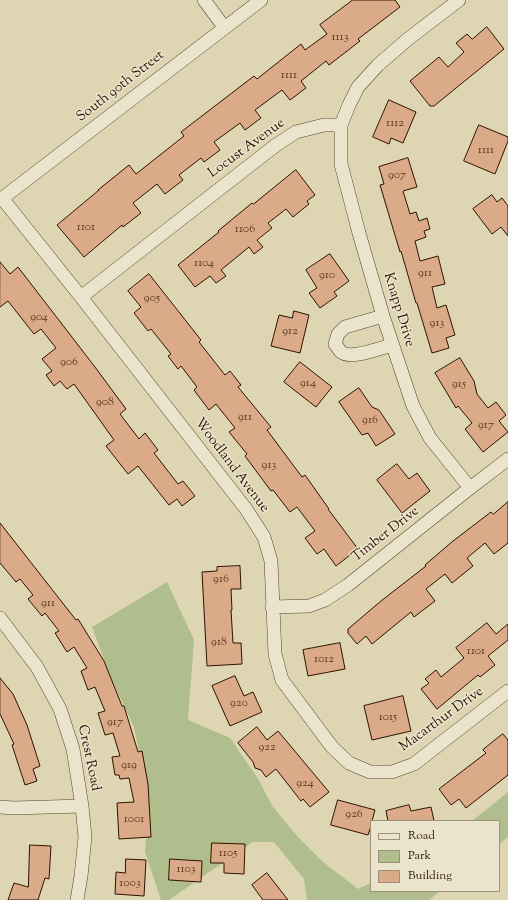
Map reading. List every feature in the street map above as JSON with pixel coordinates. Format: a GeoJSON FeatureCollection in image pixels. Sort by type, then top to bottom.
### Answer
{"type":"FeatureCollection","features":[{"type":"Feature","properties":{"kind":"street"},"geometry":{"type":"LineString","coordinates":[[204,0],[224,27]]}},
{"type":"Feature","properties":{"kind":"street","name":"South 90th Street"},"geometry":{"type":"LineString","coordinates":[[1,199],[260,0]]}},
{"type":"Feature","properties":{"kind":"street"},"geometry":{"type":"LineString","coordinates":[[340,125],[358,87],[378,65],[408,39],[459,0]]}},
{"type":"Feature","properties":{"kind":"street","name":"Locust Avenue"},"geometry":{"type":"LineString","coordinates":[[81,297],[276,145],[296,132],[324,125],[340,125]]}},
{"type":"Feature","properties":{"kind":"street","name":"Knapp Drive"},"geometry":{"type":"LineString","coordinates":[[340,125],[341,164],[383,316],[413,406],[430,438],[470,488]]}},
{"type":"Feature","properties":{"kind":"street","name":"Woodland Avenue"},"geometry":{"type":"LineString","coordinates":[[1,199],[81,297],[246,509],[264,537],[271,561],[275,654],[282,680],[332,747],[349,763],[370,772]]}},
{"type":"Feature","properties":{"kind":"street"},"geometry":{"type":"LineString","coordinates":[[383,316],[345,327],[338,334],[336,344],[342,353],[349,355],[360,354],[392,345]]}},
{"type":"Feature","properties":{"kind":"street","name":"Timber Drive"},"geometry":{"type":"LineString","coordinates":[[272,607],[309,606],[325,600],[348,585],[508,459]]}},
{"type":"Feature","properties":{"kind":"street","name":"Crest Road"},"geometry":{"type":"LineString","coordinates":[[0,618],[38,667],[60,709],[73,749],[82,806],[84,837],[81,876],[77,900]]}},
{"type":"Feature","properties":{"kind":"street","name":"Macarthur Drive"},"geometry":{"type":"LineString","coordinates":[[370,772],[392,772],[414,764],[508,691]]}},
{"type":"Feature","properties":{"kind":"street"},"geometry":{"type":"LineString","coordinates":[[0,807],[82,806]]}},
{"type":"Feature","properties":{"kind":"green space"},"geometry":{"type":"Polygon","coordinates":[[[167,582],[194,640],[188,720],[230,738],[257,777],[273,807],[297,836],[323,862],[358,889],[370,883],[370,892],[439,892],[429,900],[307,900],[304,879],[274,842],[253,842],[169,900],[161,900],[145,852],[149,801],[134,727],[110,676],[92,627],[167,582]]]}},
{"type":"Feature","properties":{"kind":"green space"},"geometry":{"type":"Polygon","coordinates":[[[508,792],[508,837],[500,843],[500,820],[473,820],[508,792]]]}},
{"type":"Feature","properties":{"kind":"building"},"geometry":{"type":"Polygon","coordinates":[[[353,0],[395,0],[400,7],[358,39],[360,41],[329,65],[326,61],[301,81],[306,88],[290,100],[282,90],[255,110],[261,118],[245,130],[240,123],[214,142],[220,150],[204,162],[201,158],[179,175],[183,180],[165,194],[157,184],[133,203],[141,213],[123,227],[122,225],[84,257],[57,225],[129,165],[136,174],[184,136],[181,132],[254,76],[257,79],[301,44],[305,50],[327,34],[320,25],[353,0]]]}},
{"type":"Feature","properties":{"kind":"building"},"geometry":{"type":"Polygon","coordinates":[[[487,27],[504,49],[434,106],[430,106],[410,81],[439,57],[448,67],[464,52],[456,43],[467,34],[472,39],[487,27]]]}},
{"type":"Feature","properties":{"kind":"building"},"geometry":{"type":"Polygon","coordinates":[[[389,100],[416,112],[403,143],[391,138],[389,144],[373,137],[389,100]]]}},
{"type":"Feature","properties":{"kind":"building"},"geometry":{"type":"Polygon","coordinates":[[[479,125],[508,137],[508,141],[495,174],[464,161],[479,125]]]}},
{"type":"Feature","properties":{"kind":"building"},"geometry":{"type":"Polygon","coordinates":[[[408,158],[417,187],[403,191],[410,214],[416,212],[419,221],[427,218],[430,229],[424,231],[426,237],[415,241],[420,261],[438,256],[445,284],[432,287],[437,308],[446,305],[455,335],[446,338],[449,348],[432,353],[380,185],[384,184],[379,167],[408,158]]]}},
{"type":"Feature","properties":{"kind":"building"},"geometry":{"type":"Polygon","coordinates":[[[296,170],[315,195],[307,201],[309,204],[293,217],[286,209],[268,223],[272,228],[257,240],[263,247],[254,254],[249,247],[221,270],[226,276],[216,283],[210,276],[195,287],[178,265],[252,203],[253,204],[296,170]]]}},
{"type":"Feature","properties":{"kind":"building"},"geometry":{"type":"Polygon","coordinates":[[[492,195],[497,202],[502,198],[508,206],[508,236],[501,227],[492,234],[473,209],[492,195]]]}},
{"type":"Feature","properties":{"kind":"building"},"geometry":{"type":"Polygon","coordinates":[[[330,254],[349,281],[334,292],[337,296],[320,308],[309,293],[317,288],[306,270],[330,254]]]}},
{"type":"Feature","properties":{"kind":"building"},"geometry":{"type":"Polygon","coordinates":[[[0,262],[10,274],[18,267],[126,409],[120,414],[139,439],[145,433],[158,450],[154,453],[178,484],[183,481],[195,496],[182,506],[177,499],[169,505],[138,466],[128,474],[106,446],[114,440],[74,384],[67,389],[60,381],[54,386],[46,375],[52,371],[42,359],[56,348],[41,329],[34,334],[8,301],[0,307],[0,262]]]}},
{"type":"Feature","properties":{"kind":"building"},"geometry":{"type":"Polygon","coordinates":[[[149,274],[201,340],[199,342],[225,375],[230,371],[241,385],[238,387],[271,427],[267,430],[302,477],[305,475],[358,549],[336,566],[324,549],[317,554],[305,538],[315,531],[297,507],[290,512],[273,490],[271,491],[245,456],[247,454],[229,432],[235,428],[216,404],[209,410],[194,390],[197,387],[181,366],[178,369],[168,356],[171,354],[151,329],[148,331],[134,313],[141,307],[128,291],[149,274]]]}},
{"type":"Feature","properties":{"kind":"building"},"geometry":{"type":"Polygon","coordinates":[[[294,311],[309,315],[300,353],[271,346],[279,315],[292,318],[294,311]]]}},
{"type":"Feature","properties":{"kind":"building"},"geometry":{"type":"Polygon","coordinates":[[[460,358],[474,381],[477,394],[488,408],[496,402],[506,415],[499,421],[508,432],[483,452],[465,429],[472,423],[458,406],[456,408],[435,373],[460,358]]]}},
{"type":"Feature","properties":{"kind":"building"},"geometry":{"type":"Polygon","coordinates":[[[300,362],[332,387],[316,407],[284,382],[300,362]]]}},
{"type":"Feature","properties":{"kind":"building"},"geometry":{"type":"Polygon","coordinates":[[[359,388],[372,407],[379,410],[395,434],[376,446],[368,433],[362,435],[339,402],[359,388]]]}},
{"type":"Feature","properties":{"kind":"building"},"geometry":{"type":"Polygon","coordinates":[[[397,464],[409,479],[417,473],[430,491],[402,513],[377,480],[397,464]]]}},
{"type":"Feature","properties":{"kind":"building"},"geometry":{"type":"Polygon","coordinates":[[[508,502],[508,543],[494,554],[485,543],[467,558],[473,566],[452,583],[445,574],[426,589],[435,601],[414,617],[411,612],[372,644],[366,636],[357,644],[348,633],[348,629],[426,566],[425,565],[453,541],[491,512],[493,514],[508,502]]]}},
{"type":"Feature","properties":{"kind":"building"},"geometry":{"type":"Polygon","coordinates":[[[0,523],[76,620],[78,619],[104,661],[122,706],[124,706],[138,752],[142,751],[148,784],[151,837],[119,839],[117,803],[134,802],[129,778],[120,779],[119,775],[115,775],[112,757],[120,756],[113,733],[105,735],[98,713],[105,711],[95,687],[88,690],[81,671],[87,668],[74,647],[67,652],[55,633],[59,631],[45,613],[42,616],[28,599],[33,595],[20,579],[16,582],[0,563],[0,523]]]}},
{"type":"Feature","properties":{"kind":"building"},"geometry":{"type":"Polygon","coordinates":[[[240,566],[241,589],[231,589],[231,610],[233,643],[241,643],[242,664],[207,666],[202,572],[217,571],[217,567],[240,566]]]}},
{"type":"Feature","properties":{"kind":"building"},"geometry":{"type":"Polygon","coordinates":[[[487,623],[496,634],[508,624],[508,640],[488,656],[495,665],[480,677],[478,675],[437,709],[421,689],[429,683],[425,679],[436,670],[441,677],[464,658],[456,648],[487,623]]]}},
{"type":"Feature","properties":{"kind":"building"},"geometry":{"type":"Polygon","coordinates":[[[340,643],[345,669],[308,676],[303,650],[340,643]]]}},
{"type":"Feature","properties":{"kind":"building"},"geometry":{"type":"Polygon","coordinates":[[[235,676],[244,696],[253,692],[262,712],[230,726],[212,686],[235,676]]]}},
{"type":"Feature","properties":{"kind":"building"},"geometry":{"type":"Polygon","coordinates":[[[0,678],[13,694],[27,725],[40,766],[33,769],[37,781],[25,785],[12,745],[14,744],[0,714],[0,678]]]}},
{"type":"Feature","properties":{"kind":"building"},"geometry":{"type":"Polygon","coordinates":[[[403,696],[411,731],[372,740],[364,706],[403,696]]]}},
{"type":"Feature","properties":{"kind":"building"},"geometry":{"type":"Polygon","coordinates":[[[257,727],[267,740],[278,731],[329,792],[310,807],[303,799],[301,801],[276,769],[266,777],[261,770],[255,768],[253,762],[238,743],[257,727]]]}},
{"type":"Feature","properties":{"kind":"building"},"geometry":{"type":"Polygon","coordinates":[[[503,734],[508,740],[508,775],[466,808],[459,799],[451,805],[439,789],[486,753],[483,750],[503,734]]]}},
{"type":"Feature","properties":{"kind":"building"},"geometry":{"type":"Polygon","coordinates":[[[338,800],[375,810],[372,820],[370,820],[368,835],[331,825],[338,800]]]}},
{"type":"Feature","properties":{"kind":"building"},"geometry":{"type":"Polygon","coordinates":[[[409,805],[411,811],[431,807],[434,820],[388,820],[386,811],[409,805]]]}},
{"type":"Feature","properties":{"kind":"building"},"geometry":{"type":"Polygon","coordinates":[[[212,843],[245,844],[244,874],[224,873],[224,863],[211,863],[212,843]]]}},
{"type":"Feature","properties":{"kind":"building"},"geometry":{"type":"Polygon","coordinates":[[[30,845],[51,846],[49,879],[45,878],[38,900],[8,900],[14,883],[28,887],[30,845]]]}},
{"type":"Feature","properties":{"kind":"building"},"geometry":{"type":"Polygon","coordinates":[[[126,859],[146,860],[144,896],[115,894],[116,872],[125,873],[126,859]]]}},
{"type":"Feature","properties":{"kind":"building"},"geometry":{"type":"Polygon","coordinates":[[[170,859],[202,861],[201,882],[169,880],[170,859]]]}},
{"type":"Feature","properties":{"kind":"building"},"geometry":{"type":"Polygon","coordinates":[[[267,873],[288,900],[263,900],[252,885],[267,873]]]}}]}
